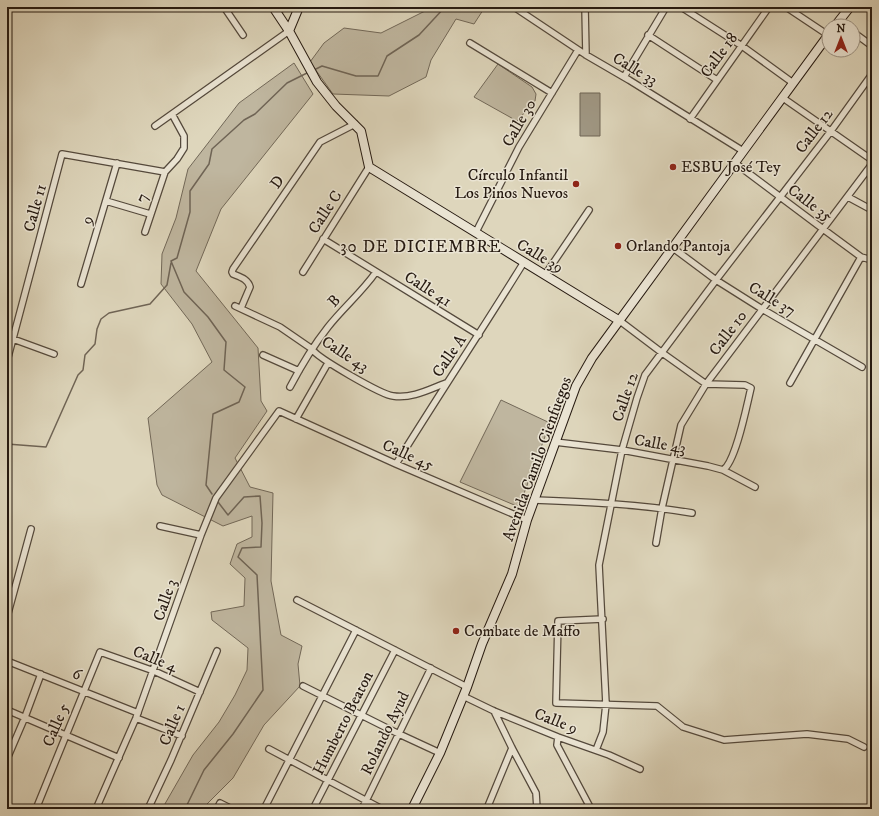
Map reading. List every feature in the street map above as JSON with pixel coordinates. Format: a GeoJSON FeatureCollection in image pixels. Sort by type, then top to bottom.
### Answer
{"type":"FeatureCollection","features":[{"type":"Feature","properties":{"kind":"main road"},"geometry":{"type":"LineString","coordinates":[[273,7],[284,7]]}},
{"type":"Feature","properties":{"kind":"main road"},"geometry":{"type":"LineString","coordinates":[[273,7],[289,31],[316,82],[336,106],[361,131],[369,167]]}},
{"type":"Feature","properties":{"kind":"main road"},"geometry":{"type":"LineString","coordinates":[[289,31],[299,7]]}},
{"type":"Feature","properties":{"kind":"main road"},"geometry":{"type":"LineString","coordinates":[[843,18],[850,7]]}},
{"type":"Feature","properties":{"kind":"main road","name":"Avenida Camilo Cienfuegos"},"geometry":{"type":"LineString","coordinates":[[412,809],[440,753],[467,687],[482,644],[512,574],[527,520],[576,386],[592,358],[821,45]]}},
{"type":"Feature","properties":{"kind":"main road","name":"Calle 39"},"geometry":{"type":"LineString","coordinates":[[369,167],[620,321]]}},
{"type":"Feature","properties":{"kind":"street"},"geometry":{"type":"LineString","coordinates":[[224,7],[244,36]]}},
{"type":"Feature","properties":{"kind":"street","name":"Calle 33"},"geometry":{"type":"LineString","coordinates":[[514,7],[578,50],[743,151]]}},
{"type":"Feature","properties":{"kind":"street"},"geometry":{"type":"LineString","coordinates":[[585,7],[586,55]]}},
{"type":"Feature","properties":{"kind":"street"},"geometry":{"type":"LineString","coordinates":[[624,77],[666,7]]}},
{"type":"Feature","properties":{"kind":"street"},"geometry":{"type":"LineString","coordinates":[[681,7],[742,46],[793,83]]}},
{"type":"Feature","properties":{"kind":"street","name":"Calle 18"},"geometry":{"type":"LineString","coordinates":[[690,119],[769,7]]}},
{"type":"Feature","properties":{"kind":"street"},"geometry":{"type":"LineString","coordinates":[[786,7],[821,29]]}},
{"type":"Feature","properties":{"kind":"street"},"geometry":{"type":"LineString","coordinates":[[155,126],[289,31]]}},
{"type":"Feature","properties":{"kind":"street"},"geometry":{"type":"LineString","coordinates":[[648,36],[717,80]]}},
{"type":"Feature","properties":{"kind":"street"},"geometry":{"type":"LineString","coordinates":[[861,38],[872,46]]}},
{"type":"Feature","properties":{"kind":"street"},"geometry":{"type":"LineString","coordinates":[[470,43],[552,93]]}},
{"type":"Feature","properties":{"kind":"street","name":"Calle 30"},"geometry":{"type":"LineString","coordinates":[[476,232],[520,147],[578,50]]}},
{"type":"Feature","properties":{"kind":"street","name":"Calle 12"},"geometry":{"type":"LineString","coordinates":[[596,750],[603,732],[606,704],[600,565],[622,450],[645,375],[661,352],[831,131],[872,74]]}},
{"type":"Feature","properties":{"kind":"street"},"geometry":{"type":"LineString","coordinates":[[783,98],[872,160]]}},
{"type":"Feature","properties":{"kind":"street"},"geometry":{"type":"LineString","coordinates":[[117,163],[165,172],[177,159],[184,148],[184,136],[172,114]]}},
{"type":"Feature","properties":{"kind":"street","name":"D"},"geometry":{"type":"LineString","coordinates":[[238,307],[250,287],[247,281],[233,274],[232,268],[320,142],[355,124]]}},
{"type":"Feature","properties":{"kind":"street","name":"Calle 11"},"geometry":{"type":"LineString","coordinates":[[7,361],[62,154],[117,163]]}},
{"type":"Feature","properties":{"kind":"street","name":"9"},"geometry":{"type":"LineString","coordinates":[[81,284],[117,163]]}},
{"type":"Feature","properties":{"kind":"street","name":"Calle 35"},"geometry":{"type":"LineString","coordinates":[[735,163],[861,257],[872,260]]}},
{"type":"Feature","properties":{"kind":"street","name":"Calle 10"},"geometry":{"type":"LineString","coordinates":[[656,543],[680,425],[706,384],[872,164]]}},
{"type":"Feature","properties":{"kind":"street","name":"Calle C"},"geometry":{"type":"LineString","coordinates":[[303,272],[369,167]]}},
{"type":"Feature","properties":{"kind":"street","name":"7"},"geometry":{"type":"LineString","coordinates":[[145,232],[165,172]]}},
{"type":"Feature","properties":{"kind":"street"},"geometry":{"type":"LineString","coordinates":[[848,197],[872,210]]}},
{"type":"Feature","properties":{"kind":"street"},"geometry":{"type":"LineString","coordinates":[[106,201],[150,214]]}},
{"type":"Feature","properties":{"kind":"street"},"geometry":{"type":"LineString","coordinates":[[545,275],[589,210]]}},
{"type":"Feature","properties":{"kind":"street","name":"Calle 41"},"geometry":{"type":"LineString","coordinates":[[323,239],[479,335]]}},
{"type":"Feature","properties":{"kind":"street","name":"Calle 37"},"geometry":{"type":"LineString","coordinates":[[673,248],[716,280],[862,368]]}},
{"type":"Feature","properties":{"kind":"street"},"geometry":{"type":"LineString","coordinates":[[790,383],[861,257]]}},
{"type":"Feature","properties":{"kind":"street","name":"Calle A"},"geometry":{"type":"LineString","coordinates":[[396,464],[524,262]]}},
{"type":"Feature","properties":{"kind":"street","name":"B"},"geometry":{"type":"LineString","coordinates":[[290,387],[312,348],[328,327],[368,283],[376,272]]}},
{"type":"Feature","properties":{"kind":"street","name":"Calle 43"},"geometry":{"type":"LineString","coordinates":[[238,307],[280,327],[312,348],[314,352],[328,363],[392,396],[409,396],[446,383]]}},
{"type":"Feature","properties":{"kind":"street","name":"Calle 39"},"geometry":{"type":"LineString","coordinates":[[620,321],[706,384]]}},
{"type":"Feature","properties":{"kind":"street"},"geometry":{"type":"LineString","coordinates":[[13,339],[54,354]]}},
{"type":"Feature","properties":{"kind":"street"},"geometry":{"type":"LineString","coordinates":[[263,356],[299,371]]}},
{"type":"Feature","properties":{"kind":"street"},"geometry":{"type":"LineString","coordinates":[[296,419],[328,363]]}},
{"type":"Feature","properties":{"kind":"street"},"geometry":{"type":"LineString","coordinates":[[706,384],[745,385],[751,388],[732,456],[727,468],[724,470]]}},
{"type":"Feature","properties":{"kind":"street","name":"Calle 45"},"geometry":{"type":"LineString","coordinates":[[279,411],[396,464],[527,520]]}},
{"type":"Feature","properties":{"kind":"street","name":"Calle 3"},"geometry":{"type":"LineString","coordinates":[[96,809],[137,716],[201,535],[216,498],[279,411]]}},
{"type":"Feature","properties":{"kind":"street","name":"Calle 43"},"geometry":{"type":"LineString","coordinates":[[555,442],[622,450],[708,466],[724,470],[755,487]]}},
{"type":"Feature","properties":{"kind":"street"},"geometry":{"type":"LineString","coordinates":[[534,500],[662,508],[692,513]]}},
{"type":"Feature","properties":{"kind":"street"},"geometry":{"type":"LineString","coordinates":[[160,526],[201,535]]}},
{"type":"Feature","properties":{"kind":"street"},"geometry":{"type":"LineString","coordinates":[[7,617],[31,529]]}},
{"type":"Feature","properties":{"kind":"street"},"geometry":{"type":"LineString","coordinates":[[297,600],[467,687]]}},
{"type":"Feature","properties":{"kind":"street"},"geometry":{"type":"LineString","coordinates":[[603,619],[558,621],[556,703],[657,706],[683,727],[724,740],[807,734],[848,739],[864,747]]}},
{"type":"Feature","properties":{"kind":"street"},"geometry":{"type":"LineString","coordinates":[[264,809],[324,696],[356,630]]}},
{"type":"Feature","properties":{"kind":"street","name":"Humberto Beaton"},"geometry":{"type":"LineString","coordinates":[[313,809],[395,650]]}},
{"type":"Feature","properties":{"kind":"street","name":"Calle 1"},"geometry":{"type":"LineString","coordinates":[[148,809],[182,736],[217,651]]}},
{"type":"Feature","properties":{"kind":"street","name":"Calle 4"},"geometry":{"type":"LineString","coordinates":[[100,652],[154,671],[200,692]]}},
{"type":"Feature","properties":{"kind":"street","name":"Calle 5"},"geometry":{"type":"LineString","coordinates":[[36,809],[100,652]]}},
{"type":"Feature","properties":{"kind":"street","name":"6"},"geometry":{"type":"LineString","coordinates":[[7,661],[84,691],[182,736]]}},
{"type":"Feature","properties":{"kind":"street","name":"Rolando Ayud"},"geometry":{"type":"LineString","coordinates":[[362,809],[431,668]]}},
{"type":"Feature","properties":{"kind":"street"},"geometry":{"type":"LineString","coordinates":[[7,759],[41,674]]}},
{"type":"Feature","properties":{"kind":"street"},"geometry":{"type":"LineString","coordinates":[[303,686],[440,753]]}},
{"type":"Feature","properties":{"kind":"street","name":"Calle 9"},"geometry":{"type":"LineString","coordinates":[[463,696],[494,711],[558,737],[609,755],[640,769]]}},
{"type":"Feature","properties":{"kind":"street"},"geometry":{"type":"LineString","coordinates":[[7,710],[119,758]]}},
{"type":"Feature","properties":{"kind":"street"},"geometry":{"type":"LineString","coordinates":[[494,711],[536,793],[537,809]]}},
{"type":"Feature","properties":{"kind":"street"},"geometry":{"type":"LineString","coordinates":[[558,737],[557,745],[591,809]]}},
{"type":"Feature","properties":{"kind":"street"},"geometry":{"type":"LineString","coordinates":[[485,809],[488,806],[512,748]]}},
{"type":"Feature","properties":{"kind":"street"},"geometry":{"type":"LineString","coordinates":[[269,749],[382,809]]}},
{"type":"Feature","properties":{"kind":"street"},"geometry":{"type":"LineString","coordinates":[[217,809],[220,803],[232,809]]}},
{"type":"Feature","properties":{"kind":"shaded area"},"geometry":{"type":"Polygon","coordinates":[[[433,7],[485,7],[474,24],[456,19],[431,60],[426,77],[389,96],[333,94],[310,62],[324,43],[344,28],[381,33],[433,7]]]}},
{"type":"Feature","properties":{"kind":"shaded area"},"geometry":{"type":"Polygon","coordinates":[[[294,63],[313,94],[221,209],[196,271],[258,348],[261,401],[267,411],[235,458],[250,487],[273,493],[271,581],[281,635],[302,646],[298,664],[300,686],[264,725],[233,778],[202,809],[162,809],[193,755],[219,722],[235,695],[247,670],[248,648],[212,620],[211,612],[244,606],[245,578],[230,564],[237,544],[252,537],[252,516],[223,526],[162,495],[157,485],[148,418],[212,362],[192,324],[161,284],[162,254],[176,218],[188,169],[239,103],[294,63]]]}},
{"type":"Feature","properties":{"kind":"shaded area"},"geometry":{"type":"Polygon","coordinates":[[[498,64],[532,87],[536,94],[535,101],[517,121],[474,97],[498,64]]]}},
{"type":"Feature","properties":{"kind":"shaded area"},"geometry":{"type":"Polygon","coordinates":[[[580,93],[600,93],[600,136],[580,136],[580,93]]]}},
{"type":"Feature","properties":{"kind":"shaded area"},"geometry":{"type":"Polygon","coordinates":[[[501,400],[550,423],[519,507],[460,482],[501,400]]]}},
{"type":"Feature","properties":{"kind":"waterway"},"geometry":{"type":"LineString","coordinates":[[314,70],[322,66],[356,76],[378,76],[387,56],[419,35],[445,7]]}},
{"type":"Feature","properties":{"kind":"waterway"},"geometry":{"type":"LineString","coordinates":[[212,494],[206,485],[213,414],[239,402],[245,387],[224,370],[226,342],[208,317],[184,292],[171,261],[177,258],[190,212],[190,191],[209,164],[212,149],[244,120],[255,114],[287,83],[309,72]]}},
{"type":"Feature","properties":{"kind":"waterway"},"geometry":{"type":"LineString","coordinates":[[7,444],[46,447],[78,375],[83,370],[85,355],[95,344],[97,329],[101,319],[109,313],[150,304],[167,285],[171,263]]}},
{"type":"Feature","properties":{"kind":"waterway"},"geometry":{"type":"LineString","coordinates":[[185,809],[204,770],[233,734],[263,690],[257,575],[238,557],[242,548],[261,547],[262,523],[260,496],[244,497],[228,515],[218,502]]}},
{"type":"Feature","properties":{"kind":"place","name":"ESBU José Tey"},"geometry":{"type":"Point","coordinates":[673,167]}},
{"type":"Feature","properties":{"kind":"place","name":"Círculo Infantil Los Pinos Nuevos"},"geometry":{"type":"Point","coordinates":[576,184]}},
{"type":"Feature","properties":{"kind":"place","name":"Orlando Pantoja"},"geometry":{"type":"Point","coordinates":[618,246]}},
{"type":"Feature","properties":{"kind":"place","name":"Combate de Maffo"},"geometry":{"type":"Point","coordinates":[456,631]}},
{"type":"Feature","properties":{"kind":"district","name":"30 DE DICIEMBRE"},"geometry":{"type":"Point","coordinates":[421,247]}}]}
